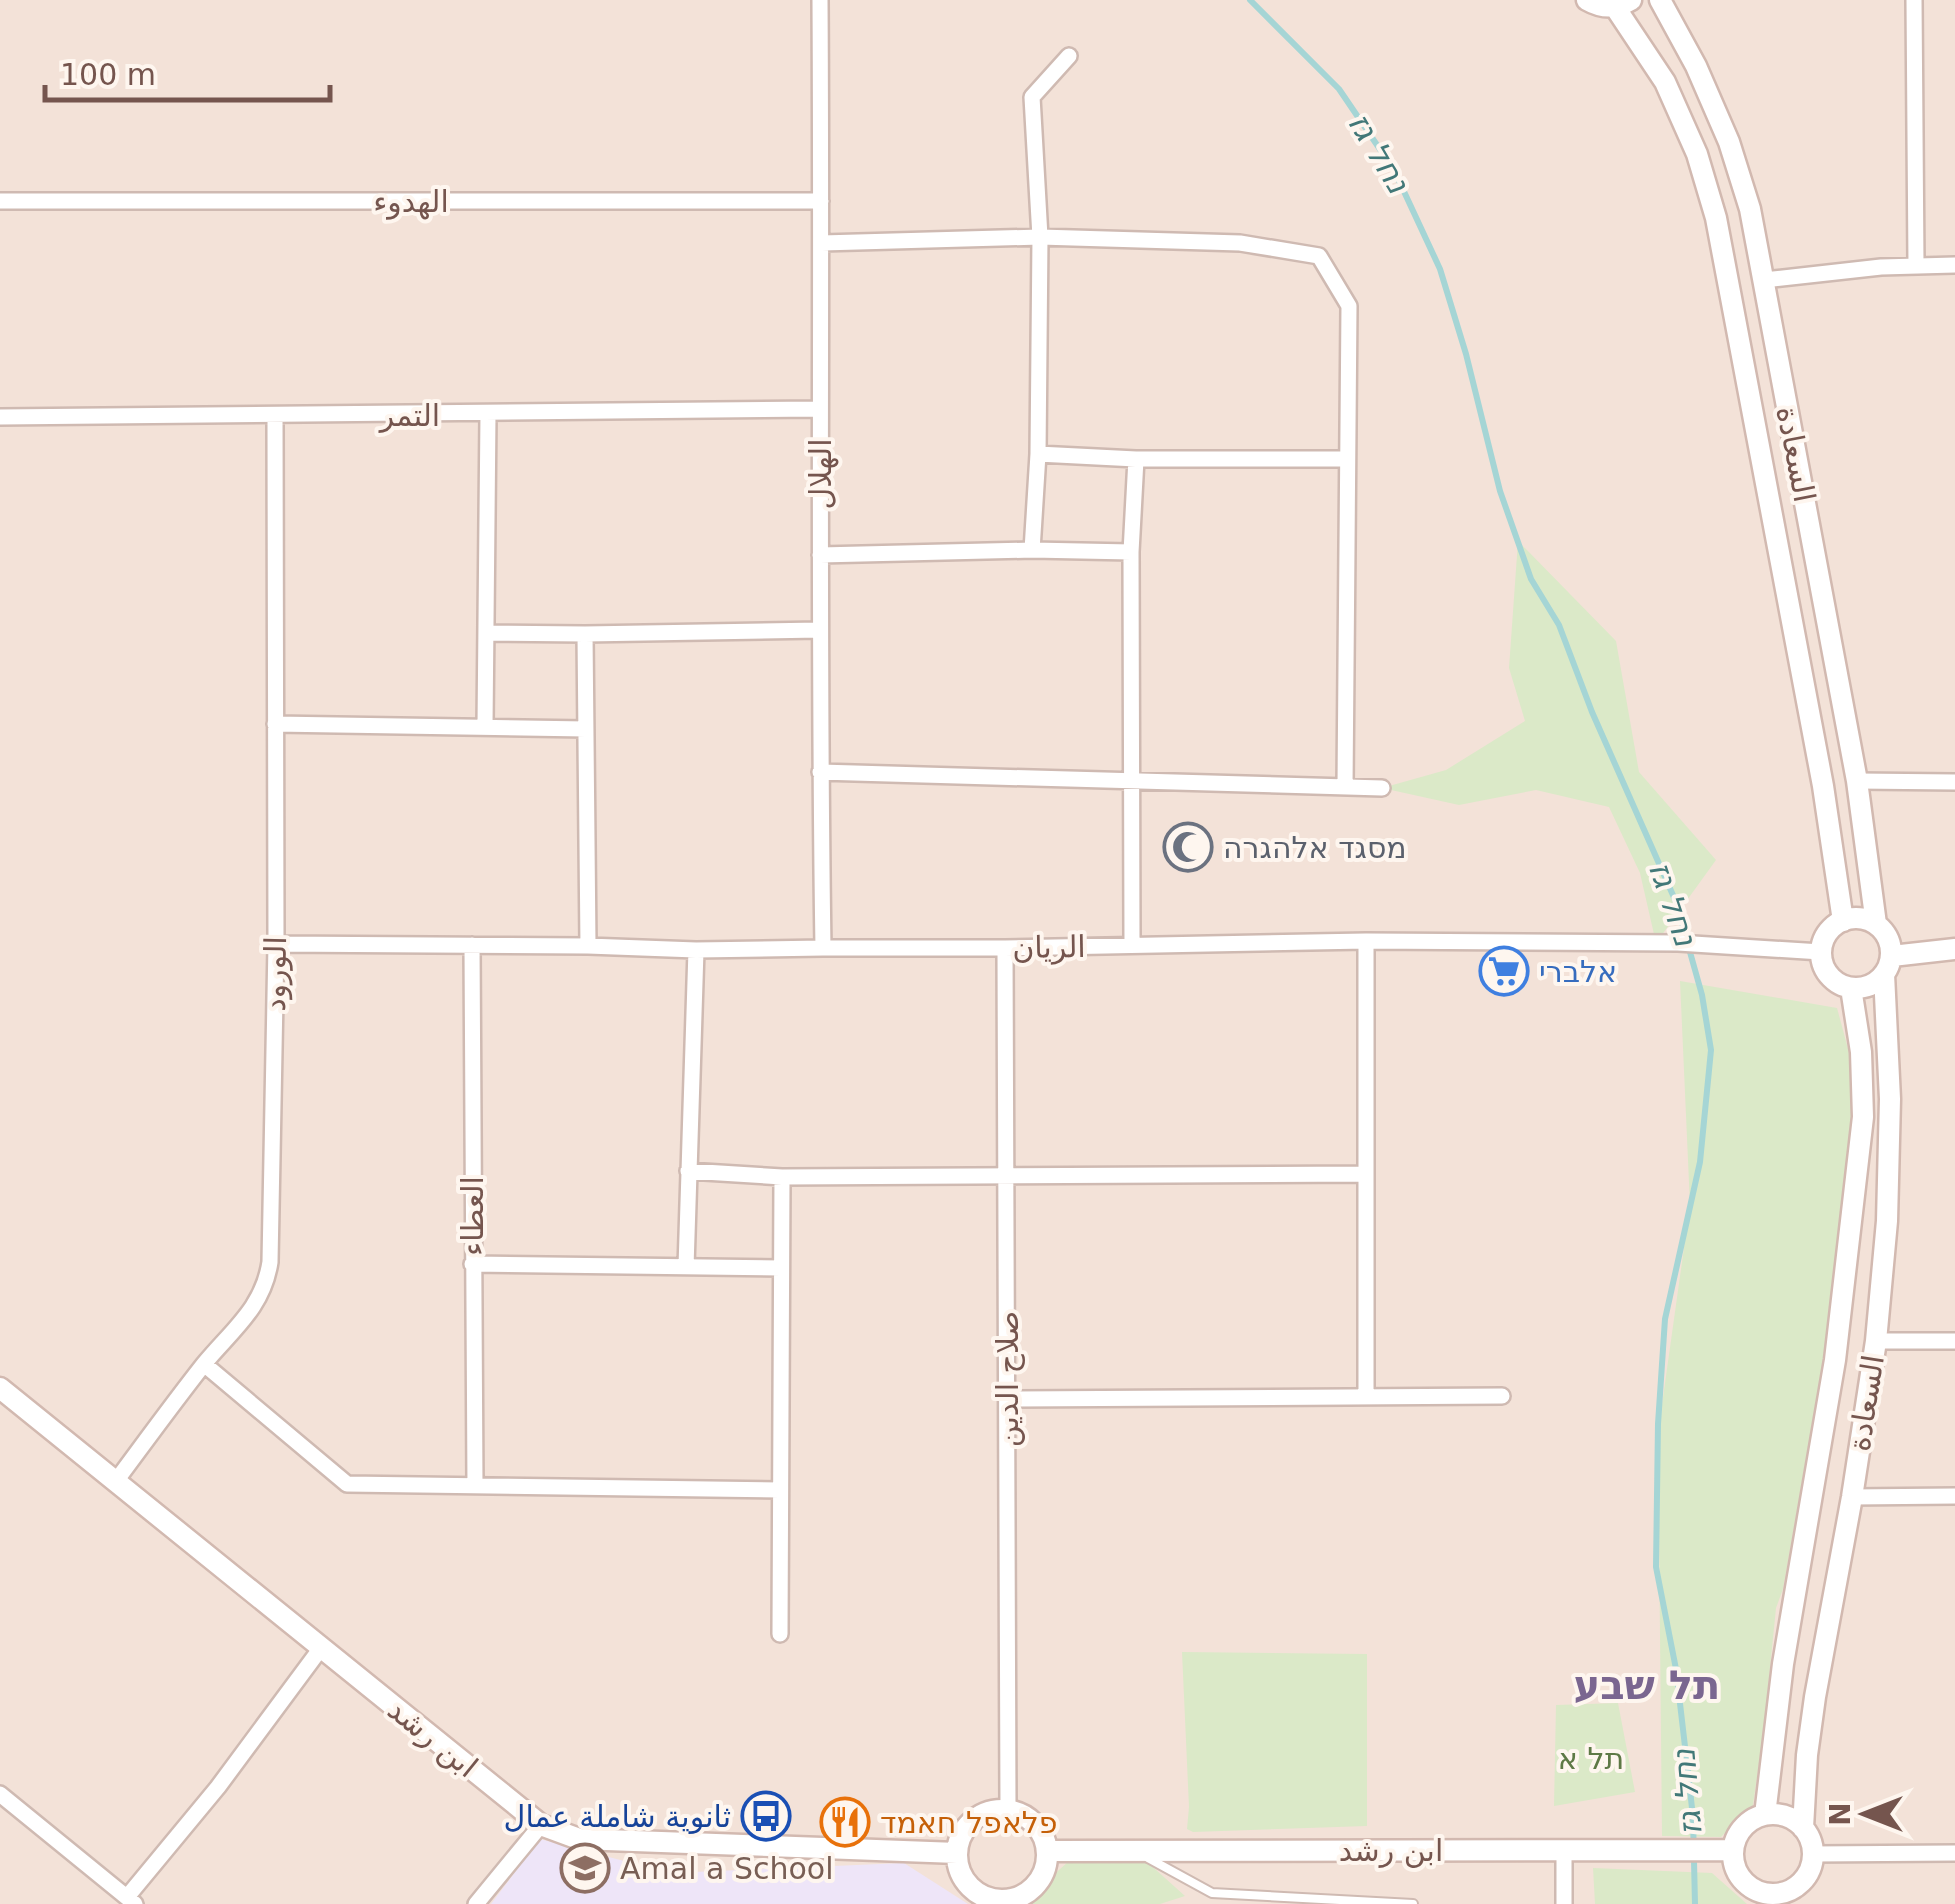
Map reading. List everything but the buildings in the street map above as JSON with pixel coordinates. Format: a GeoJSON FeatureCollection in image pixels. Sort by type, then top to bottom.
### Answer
{"type":"FeatureCollection","features":[{"type":"Feature","properties":{"kind":"street","name":"الهلال"},"geometry":{"type":"LineString","coordinates":[[820,0],[819,630],[824,948]]}},
{"type":"Feature","properties":{"kind":"street"},"geometry":{"type":"LineString","coordinates":[[1587,0],[1601,6],[1623,3]]}},
{"type":"Feature","properties":{"kind":"street","name":"السعادة"},"geometry":{"type":"LineString","coordinates":[[1660,0],[1696,66],[1729,142],[1750,210],[1857,781],[1876,924]]}},
{"type":"Feature","properties":{"kind":"street"},"geometry":{"type":"LineString","coordinates":[[1914,0],[1916,265]]}},
{"type":"Feature","properties":{"kind":"street","name":"السعادة"},"geometry":{"type":"LineString","coordinates":[[1623,3],[1697,154],[1716,218],[1823,786],[1842,921]]}},
{"type":"Feature","properties":{"kind":"street"},"geometry":{"type":"LineString","coordinates":[[1032,550],[1038,454],[1040,237],[1032,97],[1070,56]]}},
{"type":"Feature","properties":{"kind":"street","name":"الهدوء"},"geometry":{"type":"LineString","coordinates":[[0,200],[821,201]]}},
{"type":"Feature","properties":{"kind":"street"},"geometry":{"type":"LineString","coordinates":[[822,243],[1040,237],[1240,243],[1319,256],[1349,306],[1344,787]]}},
{"type":"Feature","properties":{"kind":"street"},"geometry":{"type":"LineString","coordinates":[[1764,280],[1916,265],[1955,265]]}},
{"type":"Feature","properties":{"kind":"street","name":"التمر"},"geometry":{"type":"LineString","coordinates":[[0,418],[819,410]]}},
{"type":"Feature","properties":{"kind":"street"},"geometry":{"type":"LineString","coordinates":[[485,726],[488,414]]}},
{"type":"Feature","properties":{"kind":"street","name":"الورود"},"geometry":{"type":"LineString","coordinates":[[116,1481],[256,1302],[266,1283],[270,1262],[276,944],[274,416]]}},
{"type":"Feature","properties":{"kind":"street"},"geometry":{"type":"LineString","coordinates":[[1038,454],[1136,459],[1348,459]]}},
{"type":"Feature","properties":{"kind":"street"},"geometry":{"type":"LineString","coordinates":[[1132,945],[1132,552],[1136,459]]}},
{"type":"Feature","properties":{"kind":"street"},"geometry":{"type":"LineString","coordinates":[[820,555],[1132,552]]}},
{"type":"Feature","properties":{"kind":"street"},"geometry":{"type":"LineString","coordinates":[[487,633],[819,630]]}},
{"type":"Feature","properties":{"kind":"street"},"geometry":{"type":"LineString","coordinates":[[586,634],[588,946]]}},
{"type":"Feature","properties":{"kind":"street"},"geometry":{"type":"LineString","coordinates":[[274,724],[586,729]]}},
{"type":"Feature","properties":{"kind":"street"},"geometry":{"type":"LineString","coordinates":[[820,772],[1382,788]]}},
{"type":"Feature","properties":{"kind":"street"},"geometry":{"type":"LineString","coordinates":[[1857,781],[1955,782]]}},
{"type":"Feature","properties":{"kind":"street"},"geometry":{"type":"LineString","coordinates":[[1888,965],[1884,933],[1876,924],[1853,918],[1842,921],[1825,937],[1821,952],[1824,969],[1837,982],[1851,988],[1876,982],[1888,965],[1955,949]]}},
{"type":"Feature","properties":{"kind":"street"},"geometry":{"type":"LineString","coordinates":[[1366,941],[1366,1397]]}},
{"type":"Feature","properties":{"kind":"street","name":"الريان"},"geometry":{"type":"LineString","coordinates":[[276,944],[696,950],[1366,941],[1678,943],[1821,952]]}},
{"type":"Feature","properties":{"kind":"street","name":"العطاء"},"geometry":{"type":"LineString","coordinates":[[472,945],[475,1486]]}},
{"type":"Feature","properties":{"kind":"street","name":"صلاح الدين"},"geometry":{"type":"LineString","coordinates":[[1005,948],[1008,1810]]}},
{"type":"Feature","properties":{"kind":"street"},"geometry":{"type":"LineString","coordinates":[[686,1267],[696,950]]}},
{"type":"Feature","properties":{"kind":"street","name":"السعادة"},"geometry":{"type":"LineString","coordinates":[[1803,1828],[1815,1697],[1876,1340],[1887,1221],[1888,965]]}},
{"type":"Feature","properties":{"kind":"street","name":"السعادة"},"geometry":{"type":"LineString","coordinates":[[1765,1815],[1783,1664],[1835,1360],[1864,1117],[1861,1052],[1851,988]]}},
{"type":"Feature","properties":{"kind":"street"},"geometry":{"type":"LineString","coordinates":[[688,1171],[782,1176],[1366,1174]]}},
{"type":"Feature","properties":{"kind":"street"},"geometry":{"type":"LineString","coordinates":[[780,1634],[782,1176]]}},
{"type":"Feature","properties":{"kind":"street"},"geometry":{"type":"LineString","coordinates":[[472,1264],[781,1268]]}},
{"type":"Feature","properties":{"kind":"street"},"geometry":{"type":"LineString","coordinates":[[1876,1340],[1955,1341]]}},
{"type":"Feature","properties":{"kind":"street"},"geometry":{"type":"LineString","coordinates":[[204,1364],[347,1484],[780,1490]]}},
{"type":"Feature","properties":{"kind":"street","name":"ابن رشد"},"geometry":{"type":"LineString","coordinates":[[0,1388],[541,1825],[579,1839],[956,1853]]}},
{"type":"Feature","properties":{"kind":"street"},"geometry":{"type":"LineString","coordinates":[[1007,1399],[1502,1396]]}},
{"type":"Feature","properties":{"kind":"street"},"geometry":{"type":"LineString","coordinates":[[1852,1497],[1955,1496]]}},
{"type":"Feature","properties":{"kind":"street"},"geometry":{"type":"LineString","coordinates":[[0,1794],[131,1901],[322,1648]]}},
{"type":"Feature","properties":{"kind":"street"},"geometry":{"type":"LineString","coordinates":[[992,1810],[1018,1812],[1032,1820],[1044,1836],[1048,1851],[1041,1880],[1030,1892],[997,1902],[964,1881],[956,1853],[966,1827],[992,1810]]}},
{"type":"Feature","properties":{"kind":"street"},"geometry":{"type":"LineString","coordinates":[[1773,1814],[1787,1816],[1803,1828],[1813,1846],[1813,1862],[1796,1888],[1777,1899],[1745,1883],[1737,1872],[1733,1850],[1745,1826],[1773,1814]]}},
{"type":"Feature","properties":{"kind":"street"},"geometry":{"type":"LineString","coordinates":[[476,1904],[541,1825]]}},
{"type":"Feature","properties":{"kind":"street"},"geometry":{"type":"LineString","coordinates":[[1564,1849],[1564,1904]]}},
{"type":"Feature","properties":{"kind":"street","name":"ابن رشد"},"geometry":{"type":"LineString","coordinates":[[1048,1851],[1733,1850]]}},
{"type":"Feature","properties":{"kind":"street"},"geometry":{"type":"LineString","coordinates":[[1813,1854],[1955,1853]]}},
{"type":"Feature","properties":{"kind":"lane"},"geometry":{"type":"LineString","coordinates":[[1135,1851],[1212,1894],[1413,1904]]}},
{"type":"Feature","properties":{"kind":"shaded area"},"geometry":{"type":"Polygon","coordinates":[[[0,0],[1955,0],[1955,1904],[0,1904],[0,0]]]}},
{"type":"Feature","properties":{"kind":"shaded area","name":"Amal a School"},"geometry":{"type":"Polygon","coordinates":[[[540,1839],[670,1873],[904,1863],[968,1904],[491,1904],[540,1839]]]}},
{"type":"Feature","properties":{"kind":"green space"},"geometry":{"type":"Polygon","coordinates":[[[1518,541],[1616,641],[1639,772],[1716,860],[1656,943],[1640,873],[1609,807],[1536,790],[1459,805],[1382,788],[1446,770],[1525,721],[1509,668],[1518,541]]]}},
{"type":"Feature","properties":{"kind":"green space"},"geometry":{"type":"Polygon","coordinates":[[[1680,981],[1837,1008],[1863,1104],[1835,1294],[1783,1589],[1776,1608],[1753,1805],[1721,1837],[1662,1836],[1658,1433],[1690,1205],[1680,981]]]}},
{"type":"Feature","properties":{"kind":"green space"},"geometry":{"type":"Polygon","coordinates":[[[1182,1652],[1367,1654],[1367,1826],[1193,1832],[1187,1829],[1182,1652]]]}},
{"type":"Feature","properties":{"kind":"green space","name":"תל א"},"geometry":{"type":"Polygon","coordinates":[[[1618,1703],[1635,1792],[1554,1806],[1556,1705],[1618,1703]]]}},
{"type":"Feature","properties":{"kind":"green space"},"geometry":{"type":"Polygon","coordinates":[[[1135,1851],[1185,1896],[1160,1904],[1021,1904],[1069,1861],[1135,1851]]]}},
{"type":"Feature","properties":{"kind":"green space"},"geometry":{"type":"Polygon","coordinates":[[[1593,1868],[1712,1873],[1747,1904],[1595,1904],[1593,1868]]]}},
{"type":"Feature","properties":{"kind":"waterway","name":"נחל גז"},"geometry":{"type":"LineString","coordinates":[[1250,0],[1339,89],[1394,170],[1440,269],[1500,491],[1531,579],[1559,625],[1592,712],[1676,902],[1702,995],[1711,1050],[1700,1162],[1665,1319],[1658,1424],[1656,1567],[1676,1669],[1689,1781],[1695,1904]]}},
{"type":"Feature","properties":{"kind":"place","name":"מסגד אלהגרה"},"geometry":{"type":"Point","coordinates":[1188,847]}},
{"type":"Feature","properties":{"kind":"place","name":"אלברי"},"geometry":{"type":"Point","coordinates":[1504,971]}},
{"type":"Feature","properties":{"kind":"place","name":"ثانوية شاملة عمال"},"geometry":{"type":"Point","coordinates":[766,1816]}},
{"type":"Feature","properties":{"kind":"place","name":"פלאפל חאמד"},"geometry":{"type":"Point","coordinates":[845,1822]}},
{"type":"Feature","properties":{"kind":"place","name":"Amal a School"},"geometry":{"type":"Point","coordinates":[585,1868]}},
{"type":"Feature","properties":{"kind":"district","name":"תל שבע"},"geometry":{"type":"Point","coordinates":[1647,1685]}}]}
